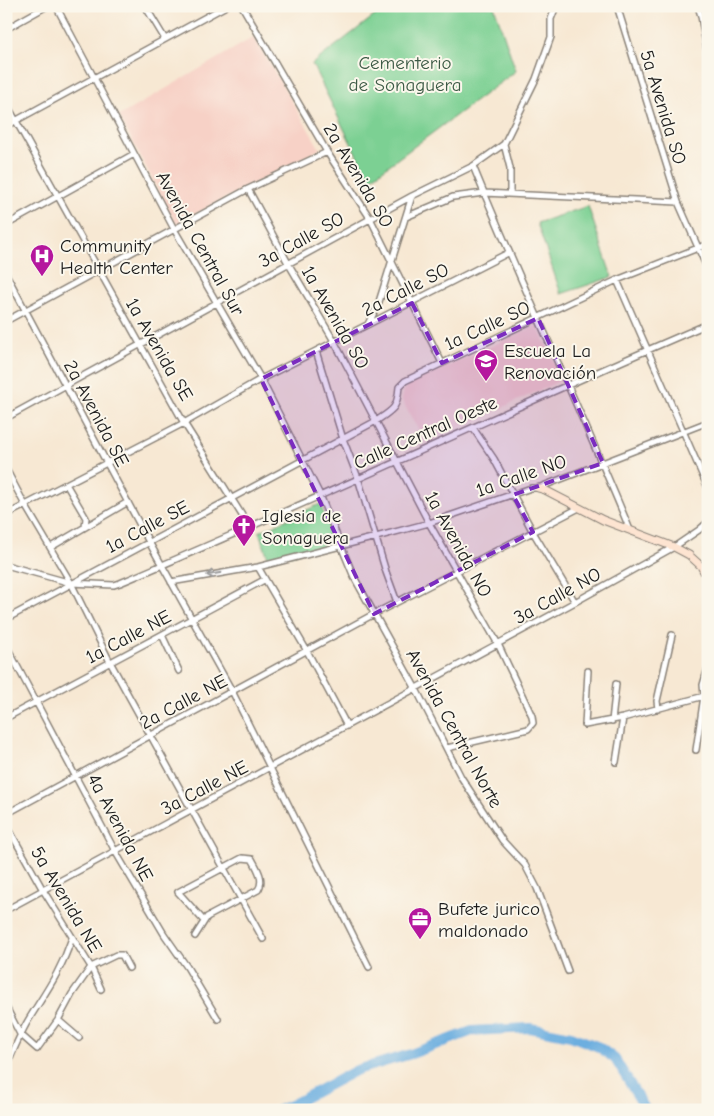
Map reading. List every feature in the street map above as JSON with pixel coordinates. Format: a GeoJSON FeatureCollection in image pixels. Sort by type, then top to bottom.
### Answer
{"type":"FeatureCollection","features":[{"type":"Feature","properties":{"kind":"street"},"geometry":{"type":"LineString","coordinates":[[6,29],[48,6]]}},
{"type":"Feature","properties":{"kind":"street","name":"Avenida Central Sur"},"geometry":{"type":"LineString","coordinates":[[56,6],[174,229],[262,379],[320,495]]}},
{"type":"Feature","properties":{"kind":"street"},"geometry":{"type":"LineString","coordinates":[[145,6],[165,39]]}},
{"type":"Feature","properties":{"kind":"street"},"geometry":{"type":"LineString","coordinates":[[6,126],[226,6]]}},
{"type":"Feature","properties":{"kind":"street","name":"2a Avenida SO"},"geometry":{"type":"LineString","coordinates":[[242,6],[327,152],[370,218],[442,364]]}},
{"type":"Feature","properties":{"kind":"street"},"geometry":{"type":"LineString","coordinates":[[510,193],[510,168],[504,144],[536,79],[551,37],[551,19],[556,6]]}},
{"type":"Feature","properties":{"kind":"street","name":"5a Avenida SO"},"geometry":{"type":"LineString","coordinates":[[617,6],[678,202],[708,270]]}},
{"type":"Feature","properties":{"kind":"street"},"geometry":{"type":"LineString","coordinates":[[698,6],[708,56]]}},
{"type":"Feature","properties":{"kind":"street"},"geometry":{"type":"LineString","coordinates":[[701,16],[708,15]]}},
{"type":"Feature","properties":{"kind":"street","name":"1a Avenida SE"},"geometry":{"type":"LineString","coordinates":[[6,104],[184,423],[250,528]]}},
{"type":"Feature","properties":{"kind":"street","name":"3a Calle SO"},"geometry":{"type":"LineString","coordinates":[[6,418],[66,387],[370,218],[473,166],[504,144]]}},
{"type":"Feature","properties":{"kind":"street"},"geometry":{"type":"LineString","coordinates":[[6,321],[248,190],[327,152]]}},
{"type":"Feature","properties":{"kind":"street"},"geometry":{"type":"LineString","coordinates":[[6,225],[134,154]]}},
{"type":"Feature","properties":{"kind":"street"},"geometry":{"type":"LineString","coordinates":[[473,166],[508,253],[603,463],[630,531]]}},
{"type":"Feature","properties":{"kind":"street","name":"1a Avenida SO"},"geometry":{"type":"LineString","coordinates":[[248,190],[334,342],[396,461]]}},
{"type":"Feature","properties":{"kind":"street"},"geometry":{"type":"LineString","coordinates":[[406,217],[454,197],[484,193],[678,202]]}},
{"type":"Feature","properties":{"kind":"street"},"geometry":{"type":"LineString","coordinates":[[367,325],[378,305],[391,258],[412,196]]}},
{"type":"Feature","properties":{"kind":"street","name":"1a Calle SO"},"geometry":{"type":"LineString","coordinates":[[302,460],[392,411],[397,404],[399,388],[405,381],[617,280],[708,244]]}},
{"type":"Feature","properties":{"kind":"street","name":"2a Calle SO"},"geometry":{"type":"LineString","coordinates":[[6,515],[184,423],[262,379],[508,253]]}},
{"type":"Feature","properties":{"kind":"street","name":"2a Avenida SE"},"geometry":{"type":"LineString","coordinates":[[6,274],[162,566],[232,691],[369,967]]}},
{"type":"Feature","properties":{"kind":"street"},"geometry":{"type":"LineString","coordinates":[[617,280],[708,488]]}},
{"type":"Feature","properties":{"kind":"street","name":"Calle Central Oeste"},"geometry":{"type":"LineString","coordinates":[[6,565],[71,583],[114,585],[250,528],[396,461],[708,324]]}},
{"type":"Feature","properties":{"kind":"street"},"geometry":{"type":"LineString","coordinates":[[316,352],[397,602]]}},
{"type":"Feature","properties":{"kind":"street","name":"1a Calle NO"},"geometry":{"type":"LineString","coordinates":[[341,546],[429,523],[531,488],[538,488],[708,422]]}},
{"type":"Feature","properties":{"kind":"street"},"geometry":{"type":"LineString","coordinates":[[473,428],[494,459],[533,532],[575,602]]}},
{"type":"Feature","properties":{"kind":"street","name":"1a Calle SE"},"geometry":{"type":"LineString","coordinates":[[6,619],[302,460]]}},
{"type":"Feature","properties":{"kind":"street","name":"1a Avenida NO"},"geometry":{"type":"LineString","coordinates":[[396,461],[498,644],[532,716],[533,723],[528,729],[447,748]]}},
{"type":"Feature","properties":{"kind":"street"},"geometry":{"type":"LineString","coordinates":[[6,469],[71,583],[110,662],[263,939]]}},
{"type":"Feature","properties":{"kind":"street"},"geometry":{"type":"LineString","coordinates":[[66,484],[86,518],[85,527]]}},
{"type":"Feature","properties":{"kind":"street"},"geometry":{"type":"LineString","coordinates":[[538,488],[603,520],[674,547],[689,555],[701,566],[708,579]]}},
{"type":"Feature","properties":{"kind":"street","name":"Avenida Central Norte"},"geometry":{"type":"LineString","coordinates":[[320,495],[354,576],[466,785],[502,840],[525,865],[537,888],[568,971]]}},
{"type":"Feature","properties":{"kind":"street"},"geometry":{"type":"LineString","coordinates":[[51,547],[128,502]]}},
{"type":"Feature","properties":{"kind":"street","name":"2a Calle NE"},"geometry":{"type":"LineString","coordinates":[[6,814],[374,614],[579,508]]}},
{"type":"Feature","properties":{"kind":"street","name":"3a Calle NO"},"geometry":{"type":"LineString","coordinates":[[416,689],[674,547],[700,530],[708,522]]}},
{"type":"Feature","properties":{"kind":"street","name":"1a Calle NE"},"geometry":{"type":"LineString","coordinates":[[171,582],[258,567],[341,546]]}},
{"type":"Feature","properties":{"kind":"street"},"geometry":{"type":"LineString","coordinates":[[258,567],[307,651],[347,726]]}},
{"type":"Feature","properties":{"kind":"street","name":"1a Calle NE"},"geometry":{"type":"LineString","coordinates":[[6,718],[264,580]]}},
{"type":"Feature","properties":{"kind":"street"},"geometry":{"type":"LineString","coordinates":[[162,634],[179,670]]}},
{"type":"Feature","properties":{"kind":"street"},"geometry":{"type":"LineString","coordinates":[[658,709],[657,701],[672,635]]}},
{"type":"Feature","properties":{"kind":"street","name":"4a Avenida NE"},"geometry":{"type":"LineString","coordinates":[[6,645],[115,851],[218,1020]]}},
{"type":"Feature","properties":{"kind":"street"},"geometry":{"type":"LineString","coordinates":[[696,750],[706,696],[703,685],[708,668]]}},
{"type":"Feature","properties":{"kind":"street"},"geometry":{"type":"LineString","coordinates":[[588,671],[584,725],[612,721],[706,696]]}},
{"type":"Feature","properties":{"kind":"street"},"geometry":{"type":"LineString","coordinates":[[612,721],[616,684]]}},
{"type":"Feature","properties":{"kind":"street","name":"3a Calle NE"},"geometry":{"type":"LineString","coordinates":[[6,910],[416,689]]}},
{"type":"Feature","properties":{"kind":"street"},"geometry":{"type":"LineString","coordinates":[[616,762],[623,718]]}},
{"type":"Feature","properties":{"kind":"street","name":"5a Avenida NE"},"geometry":{"type":"LineString","coordinates":[[6,824],[43,890],[91,967],[101,989]]}},
{"type":"Feature","properties":{"kind":"street"},"geometry":{"type":"LineString","coordinates":[[196,936],[207,917],[258,890],[261,885],[252,859],[245,857],[178,892],[204,921]]}},
{"type":"Feature","properties":{"kind":"street"},"geometry":{"type":"LineString","coordinates":[[6,1068],[20,1034],[55,979],[67,954],[72,938]]}},
{"type":"Feature","properties":{"kind":"street"},"geometry":{"type":"LineString","coordinates":[[6,1006],[20,1034],[36,1048],[39,1048],[91,967],[116,955],[122,955],[129,968]]}},
{"type":"Feature","properties":{"kind":"street"},"geometry":{"type":"LineString","coordinates":[[58,1020],[79,1038]]}},
{"type":"Feature","properties":{"kind":"highlighted area"},"geometry":{"type":"Polygon","coordinates":[[[412,303],[442,363],[538,318],[603,463],[513,495],[533,532],[374,614],[261,379],[412,303]]]}},
{"type":"Feature","properties":{"kind":"shaded area"},"geometry":{"type":"Polygon","coordinates":[[[254,37],[320,149],[176,224],[119,116],[254,37]]]}},
{"type":"Feature","properties":{"kind":"shaded area","name":"Escuela La Renovación"},"geometry":{"type":"Polygon","coordinates":[[[537,325],[562,380],[426,443],[401,399],[403,391],[410,384],[537,325]]]}},
{"type":"Feature","properties":{"kind":"green space","name":"Cementerio de Sonaguera"},"geometry":{"type":"Polygon","coordinates":[[[387,6],[494,6],[516,71],[369,180],[312,64],[387,6]]]}},
{"type":"Feature","properties":{"kind":"green space"},"geometry":{"type":"Polygon","coordinates":[[[588,206],[612,277],[561,294],[537,223],[588,206]]]}},
{"type":"Feature","properties":{"kind":"green space"},"geometry":{"type":"Polygon","coordinates":[[[320,504],[336,543],[269,560],[259,532],[320,504]]]}},
{"type":"Feature","properties":{"kind":"waterway"},"geometry":{"type":"LineString","coordinates":[[279,1110],[357,1070],[411,1054],[472,1031],[530,1028],[571,1036],[599,1047],[615,1059],[646,1110]]}},
{"type":"Feature","properties":{"kind":"place","name":"Community Health Center"},"geometry":{"type":"Point","coordinates":[42,277]}},
{"type":"Feature","properties":{"kind":"place","name":"Escuela La Renovación"},"geometry":{"type":"Point","coordinates":[486,382]}},
{"type":"Feature","properties":{"kind":"place","name":"Iglesia de Sonaguera"},"geometry":{"type":"Point","coordinates":[244,547]}},
{"type":"Feature","properties":{"kind":"place","name":"Bufete jurico maldonado"},"geometry":{"type":"Point","coordinates":[420,940]}}]}
